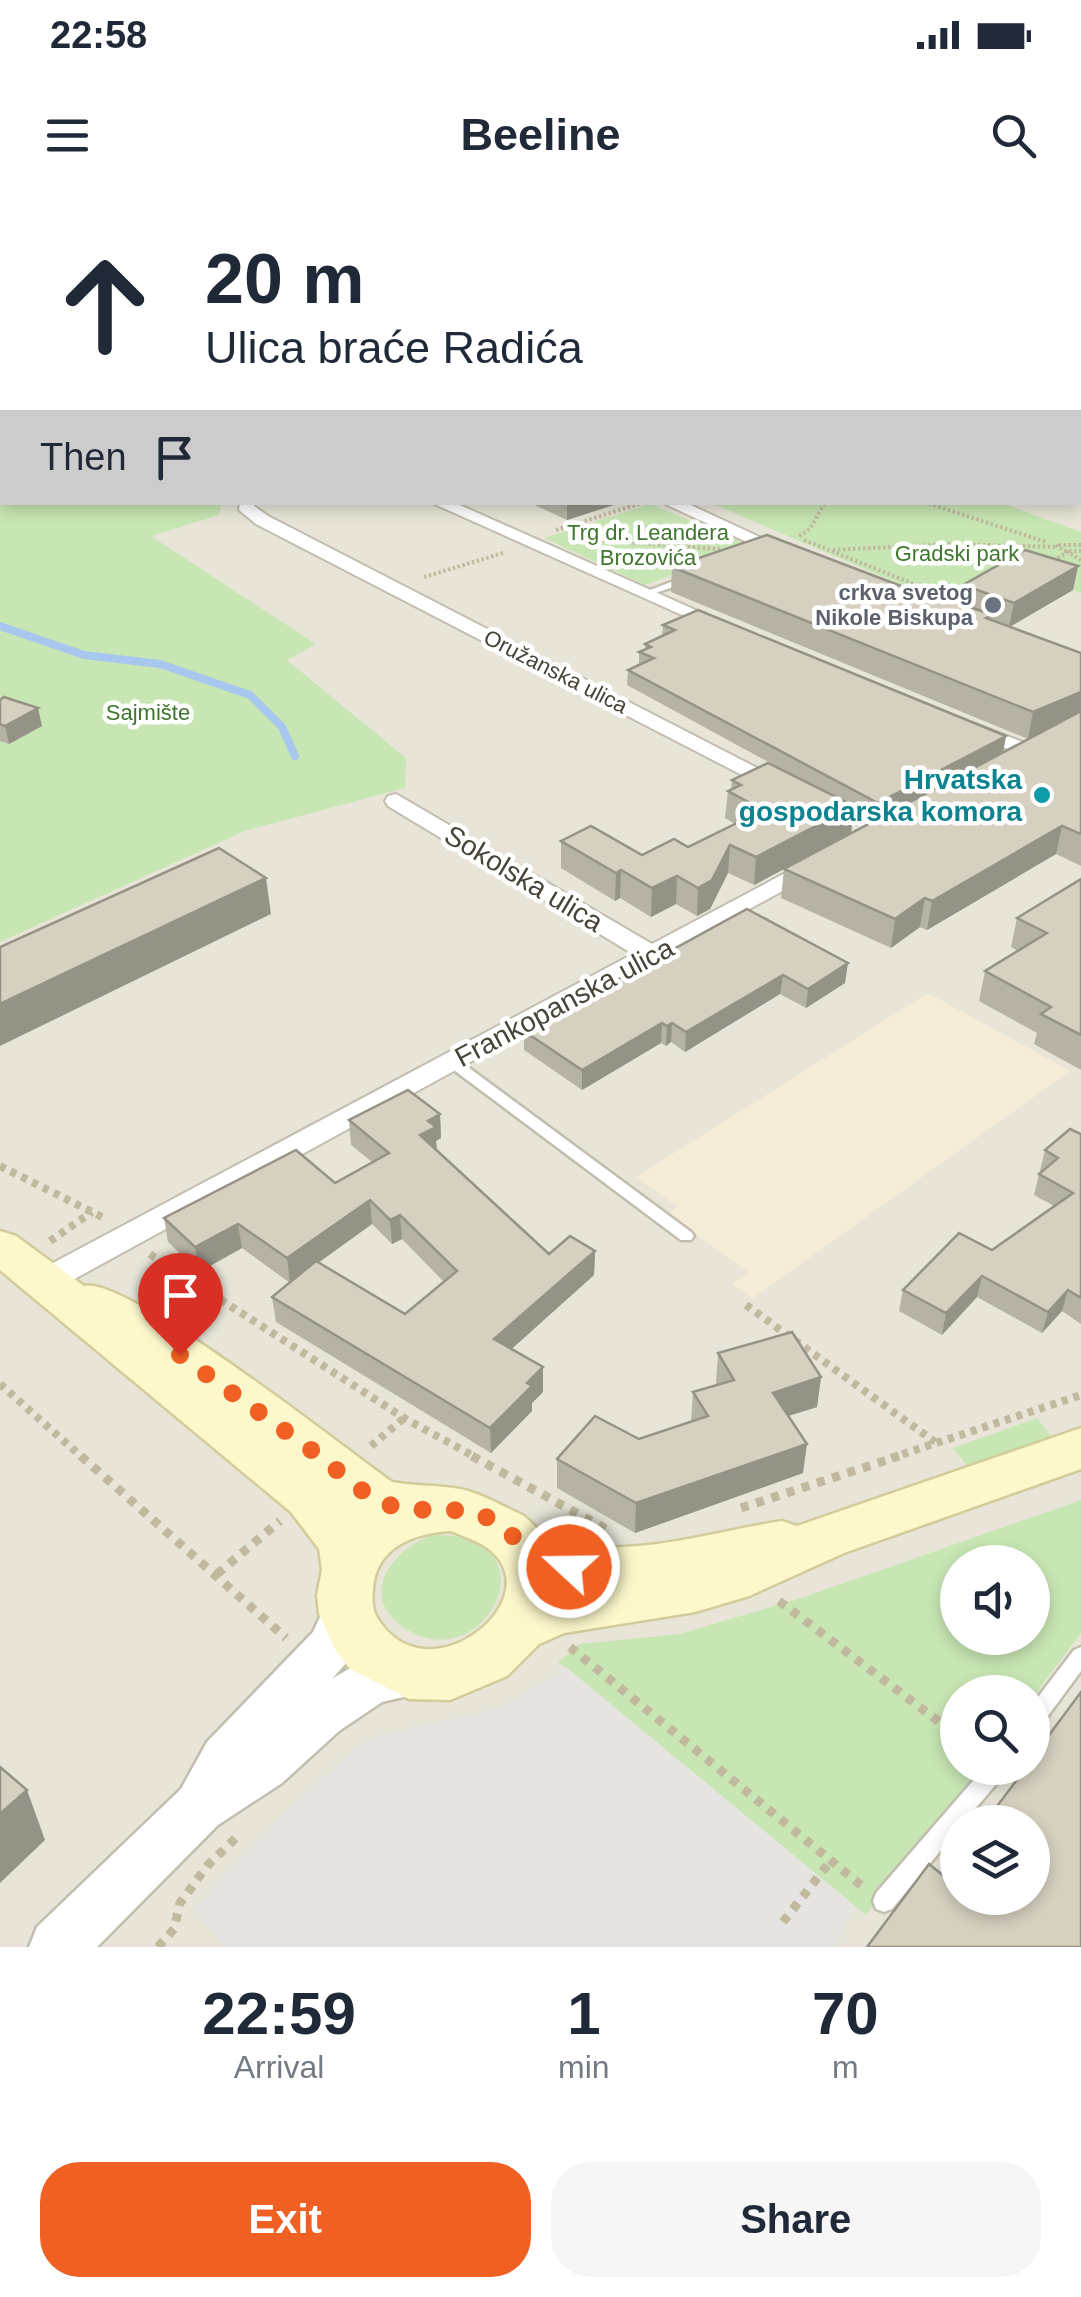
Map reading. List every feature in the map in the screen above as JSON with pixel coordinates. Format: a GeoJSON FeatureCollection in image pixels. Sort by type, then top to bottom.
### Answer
{"type":"FeatureCollection","features":[{"type":"Feature","properties":{"kind":"main road"},"geometry":{"type":"LineString","coordinates":[[0,1248],[47,1280],[126,1351],[309,1497],[345,1543],[346,1591],[356,1636],[372,1654],[394,1667],[420,1673],[453,1672],[485,1662],[508,1646],[545,1634],[556,1610],[648,1598],[731,1578],[825,1536],[1081,1448]]}},
{"type":"Feature","properties":{"kind":"main road"},"geometry":{"type":"LineString","coordinates":[[47,1280],[110,1308],[148,1331],[379,1501],[424,1510],[455,1509],[485,1517],[510,1532],[526,1554],[534,1577],[534,1601],[545,1634]]}},
{"type":"Feature","properties":{"kind":"main road"},"geometry":{"type":"LineString","coordinates":[[346,1591],[360,1547],[378,1530],[424,1510]]}},
{"type":"Feature","properties":{"kind":"main road"},"geometry":{"type":"LineString","coordinates":[[526,1554],[548,1564],[589,1570],[825,1536]]}},
{"type":"Feature","properties":{"kind":"street","name":"Oružanska ulica"},"geometry":{"type":"LineString","coordinates":[[246,505],[247,511],[262,520],[802,796]]}},
{"type":"Feature","properties":{"kind":"street"},"geometry":{"type":"LineString","coordinates":[[446,505],[539,540],[647,594],[751,638]]}},
{"type":"Feature","properties":{"kind":"street"},"geometry":{"type":"LineString","coordinates":[[675,505],[764,551],[802,560]]}},
{"type":"Feature","properties":{"kind":"street"},"geometry":{"type":"LineString","coordinates":[[958,723],[1038,747],[998,768]]}},
{"type":"Feature","properties":{"kind":"street","name":"Sokolska ulica"},"geometry":{"type":"LineString","coordinates":[[396,801],[653,954]]}},
{"type":"Feature","properties":{"kind":"street","name":"Frankopanska ulica"},"geometry":{"type":"LineString","coordinates":[[47,1280],[842,852]]}},
{"type":"Feature","properties":{"kind":"street"},"geometry":{"type":"LineString","coordinates":[[222,1818],[225,1759],[330,1647],[346,1591]]}},
{"type":"Feature","properties":{"kind":"street"},"geometry":{"type":"LineString","coordinates":[[70,1943],[222,1818],[264,1766],[322,1715],[371,1681],[420,1673]]}},
{"type":"Feature","properties":{"kind":"lane"},"geometry":{"type":"LineString","coordinates":[[647,594],[701,574]]}},
{"type":"Feature","properties":{"kind":"lane"},"geometry":{"type":"LineString","coordinates":[[452,1062],[686,1236]]}},
{"type":"Feature","properties":{"kind":"lane"},"geometry":{"type":"LineString","coordinates":[[1050,1696],[1081,1656]]}},
{"type":"Feature","properties":{"kind":"lane"},"geometry":{"type":"LineString","coordinates":[[884,1900],[983,1785]]}},
{"type":"Feature","properties":{"kind":"path"},"geometry":{"type":"LineString","coordinates":[[539,540],[538,536],[636,505]]}},
{"type":"Feature","properties":{"kind":"path"},"geometry":{"type":"LineString","coordinates":[[823,505],[810,529],[796,537],[946,597],[940,606],[953,604]]}},
{"type":"Feature","properties":{"kind":"path"},"geometry":{"type":"LineString","coordinates":[[933,505],[1057,546],[1081,560]]}},
{"type":"Feature","properties":{"kind":"path"},"geometry":{"type":"LineString","coordinates":[[423,578],[539,540],[653,541],[671,546],[764,551]]}},
{"type":"Feature","properties":{"kind":"path"},"geometry":{"type":"LineString","coordinates":[[829,551],[952,544],[1079,544]]}},
{"type":"Feature","properties":{"kind":"path"},"geometry":{"type":"LineString","coordinates":[[1035,571],[1079,544]]}},
{"type":"Feature","properties":{"kind":"path"},"geometry":{"type":"LineString","coordinates":[[0,1166],[107,1220],[124,1237],[265,1332],[404,1418],[612,1532]]}},
{"type":"Feature","properties":{"kind":"path"},"geometry":{"type":"LineString","coordinates":[[746,1305],[936,1443]]}},
{"type":"Feature","properties":{"kind":"path"},"geometry":{"type":"LineString","coordinates":[[0,1384],[297,1648],[272,1673],[290,1689]]}},
{"type":"Feature","properties":{"kind":"path"},"geometry":{"type":"LineString","coordinates":[[721,1515],[1081,1395]]}},
{"type":"Feature","properties":{"kind":"path"},"geometry":{"type":"LineString","coordinates":[[773,1596],[940,1722]]}},
{"type":"Feature","properties":{"kind":"path"},"geometry":{"type":"LineString","coordinates":[[545,1634],[830,1863],[884,1900]]}},
{"type":"Feature","properties":{"kind":"path"},"geometry":{"type":"LineString","coordinates":[[158,1947],[174,1929],[180,1903],[207,1866],[222,1818]]}},
{"type":"Feature","properties":{"kind":"path"},"geometry":{"type":"LineString","coordinates":[[784,1922],[830,1863]]}},
{"type":"Feature","properties":{"kind":"shaded area"},"geometry":{"type":"Polygon","coordinates":[[[0,505],[1081,505],[1081,1947],[0,1947],[0,505]]]}},
{"type":"Feature","properties":{"kind":"shaded area"},"geometry":{"type":"Polygon","coordinates":[[[928,993],[1070,1071],[752,1299],[732,1284],[748,1272],[668,1214],[678,1207],[636,1177],[928,993]]]}},
{"type":"Feature","properties":{"kind":"shaded area"},"geometry":{"type":"Polygon","coordinates":[[[566,1667],[855,1906],[835,1947],[226,1947],[193,1909],[288,1810],[356,1748],[383,1735],[505,1707],[566,1667]]]}},
{"type":"Feature","properties":{"kind":"green space","name":"Sajmište"},"geometry":{"type":"Polygon","coordinates":[[[0,505],[222,505],[219,515],[151,536],[316,644],[287,660],[406,758],[405,788],[245,831],[0,942],[0,505]]]}},
{"type":"Feature","properties":{"kind":"green space","name":"Trg dr. Leandera Brozovića"},"geometry":{"type":"Polygon","coordinates":[[[652,505],[751,546],[645,585],[544,538],[652,505]]]}},
{"type":"Feature","properties":{"kind":"green space","name":"Gradski park"},"geometry":{"type":"Polygon","coordinates":[[[716,505],[1007,505],[1081,532],[1081,593],[1021,574],[958,609],[716,505]]]}},
{"type":"Feature","properties":{"kind":"green space"},"geometry":{"type":"Polygon","coordinates":[[[1037,1418],[1052,1437],[969,1468],[953,1448],[1037,1418]]]}},
{"type":"Feature","properties":{"kind":"green space"},"geometry":{"type":"Polygon","coordinates":[[[1081,1500],[1081,1633],[1050,1675],[940,1675],[940,1785],[966,1785],[951,1805],[940,1805],[940,1819],[866,1915],[558,1662],[580,1644],[679,1634],[801,1598],[940,1549],[940,1655],[1050,1655],[1050,1545],[952,1545],[1081,1500]]]}},
{"type":"Feature","properties":{"kind":"green space"},"geometry":{"type":"Polygon","coordinates":[[[433,1535],[471,1540],[493,1556],[501,1577],[496,1601],[482,1622],[460,1636],[433,1639],[403,1627],[389,1614],[383,1601],[382,1587],[394,1561],[418,1541],[433,1535]]]}},
{"type":"Feature","properties":{"kind":"building"},"geometry":{"type":"Polygon","coordinates":[[[767,535],[935,599],[940,596],[992,615],[986,618],[1081,653],[1081,692],[1033,712],[672,567],[767,535]]]}},
{"type":"Feature","properties":{"kind":"building"},"geometry":{"type":"Polygon","coordinates":[[[1025,550],[1078,566],[1014,603],[963,585],[1025,550]]]}},
{"type":"Feature","properties":{"kind":"building"},"geometry":{"type":"Polygon","coordinates":[[[698,610],[1006,736],[878,803],[628,670],[654,658],[639,652],[651,647],[645,644],[675,630],[663,625],[698,610]]]}},
{"type":"Feature","properties":{"kind":"building"},"geometry":{"type":"Polygon","coordinates":[[[4,697],[38,708],[5,726],[0,724],[0,700],[4,697]]]}},
{"type":"Feature","properties":{"kind":"building"},"geometry":{"type":"Polygon","coordinates":[[[1081,711],[1081,834],[1062,826],[932,901],[925,898],[895,919],[784,869],[1081,711]]]}},
{"type":"Feature","properties":{"kind":"building"},"geometry":{"type":"Polygon","coordinates":[[[768,763],[854,806],[756,857],[730,845],[712,880],[698,888],[677,876],[652,888],[621,870],[616,873],[561,841],[591,826],[642,855],[674,839],[688,847],[763,810],[728,791],[741,785],[732,780],[768,763]]]}},
{"type":"Feature","properties":{"kind":"building"},"geometry":{"type":"Polygon","coordinates":[[[219,848],[266,878],[0,1004],[0,947],[219,848]]]}},
{"type":"Feature","properties":{"kind":"building"},"geometry":{"type":"Polygon","coordinates":[[[1081,879],[1081,1035],[1041,1014],[1051,1007],[985,971],[1047,933],[1017,918],[1081,879]]]}},
{"type":"Feature","properties":{"kind":"building"},"geometry":{"type":"Polygon","coordinates":[[[747,909],[848,963],[808,989],[783,975],[686,1032],[672,1023],[662,1023],[582,1070],[524,1031],[747,909]]]}},
{"type":"Feature","properties":{"kind":"building"},"geometry":{"type":"Polygon","coordinates":[[[408,1090],[440,1114],[428,1121],[436,1127],[420,1135],[549,1254],[570,1236],[595,1251],[494,1339],[543,1367],[527,1383],[532,1386],[490,1428],[272,1297],[316,1261],[405,1314],[457,1271],[400,1215],[390,1220],[370,1200],[287,1258],[238,1224],[195,1247],[164,1218],[296,1150],[335,1183],[389,1153],[349,1120],[408,1090]]]}},
{"type":"Feature","properties":{"kind":"building"},"geometry":{"type":"Polygon","coordinates":[[[1070,1129],[1081,1134],[1081,1298],[1068,1290],[1048,1312],[982,1276],[946,1313],[903,1290],[959,1233],[992,1250],[1073,1193],[1039,1174],[1058,1158],[1045,1150],[1070,1129]]]}},
{"type":"Feature","properties":{"kind":"building"},"geometry":{"type":"Polygon","coordinates":[[[792,1332],[821,1377],[773,1393],[807,1444],[636,1503],[557,1459],[595,1416],[639,1439],[708,1416],[693,1392],[734,1380],[718,1353],[792,1332]]]}},
{"type":"Feature","properties":{"kind":"building"},"geometry":{"type":"Polygon","coordinates":[[[1081,1692],[1081,1947],[867,1947],[929,1864],[940,1873],[940,1915],[1050,1915],[1050,1805],[998,1805],[1013,1785],[1050,1785],[1050,1734],[1081,1692]]]}},
{"type":"Feature","properties":{"kind":"building"},"geometry":{"type":"Polygon","coordinates":[[[0,1767],[27,1790],[0,1814],[0,1767]]]}},
{"type":"Feature","properties":{"kind":"waterway"},"geometry":{"type":"LineString","coordinates":[[0,626],[84,655],[160,664],[250,695],[282,727],[295,756]]}},
{"type":"Feature","properties":{"kind":"place","name":"crkva svetog Nikole Biskupa"},"geometry":{"type":"Point","coordinates":[993,605]}},
{"type":"Feature","properties":{"kind":"place","name":"Hrvatska gospodarska komora"},"geometry":{"type":"Point","coordinates":[1042,795]}},
{"type":"Feature","properties":{"kind":"route"},"geometry":{"type":"LineString","coordinates":[[180,1355],[379,1501],[424,1510],[455,1509],[485,1517],[510,1532],[526,1554],[548,1564],[569,1567]]}}]}
